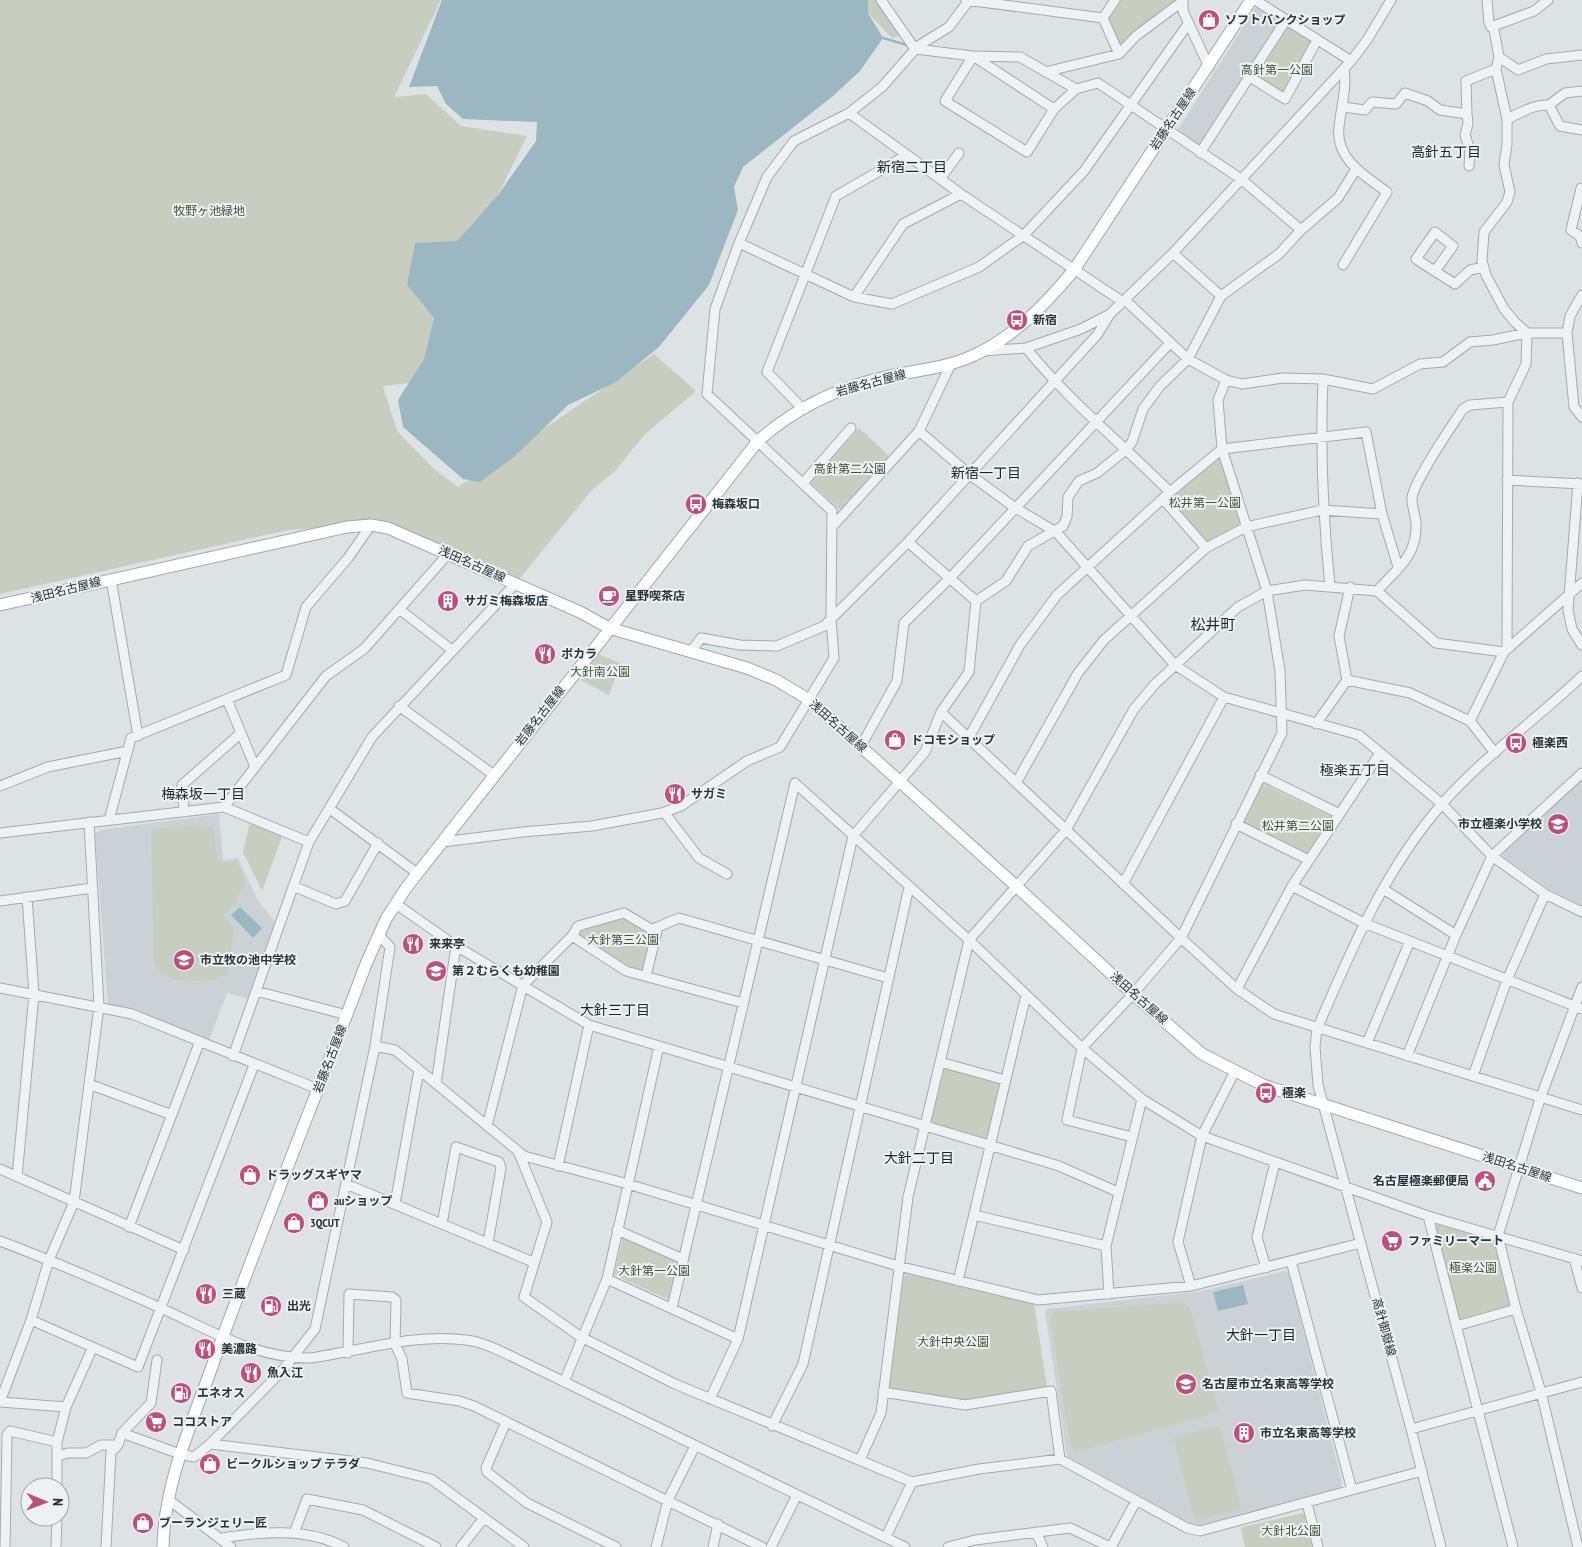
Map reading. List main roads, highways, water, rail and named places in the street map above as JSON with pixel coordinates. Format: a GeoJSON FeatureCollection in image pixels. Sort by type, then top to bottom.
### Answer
{"type":"FeatureCollection","features":[{"type":"Feature","properties":{"kind":"main road","name":"岩藤名古屋線"},"geometry":{"type":"LineString","coordinates":[[163,1547],[169,1500],[180,1454],[222,1336],[379,935],[396,904],[417,873],[758,441],[802,408],[846,388],[951,364],[983,351],[1031,316],[1052,296],[1074,270],[1251,0]]}},
{"type":"Feature","properties":{"kind":"main road","name":"浅田名古屋線"},"geometry":{"type":"LineString","coordinates":[[0,606],[347,526],[371,525],[401,533],[516,583],[609,628],[643,639],[692,650],[747,668],[776,680],[808,699],[1133,994],[1202,1054],[1263,1085],[1324,1107],[1582,1188]]}},
{"type":"Feature","properties":{"kind":"water"},"geometry":{"type":"Polygon","coordinates":[[[442,0],[868,0],[868,13],[883,38],[860,71],[833,96],[743,167],[734,187],[738,210],[709,285],[659,347],[616,382],[568,405],[515,456],[480,482],[463,479],[403,427],[398,400],[424,359],[434,318],[407,285],[415,243],[457,241],[498,195],[536,141],[537,122],[463,119],[446,104],[437,86],[409,87],[442,0]]]}},
{"type":"Feature","properties":{"kind":"water"},"geometry":{"type":"Polygon","coordinates":[[[240,907],[262,928],[253,938],[231,915],[240,907]]]}},
{"type":"Feature","properties":{"kind":"water"},"geometry":{"type":"Polygon","coordinates":[[[1243,1285],[1248,1304],[1218,1311],[1213,1292],[1243,1285]]]}},
{"type":"Feature","properties":{"kind":"waterway"},"geometry":{"type":"LineString","coordinates":[[883,38],[907,45]]}},
{"type":"Feature","properties":{"kind":"place","name":"ソフトバンクショップ"},"geometry":{"type":"Point","coordinates":[1209,20]}},
{"type":"Feature","properties":{"kind":"place","name":"新宿"},"geometry":{"type":"Point","coordinates":[1017,320]}},
{"type":"Feature","properties":{"kind":"place","name":"梅森坂口"},"geometry":{"type":"Point","coordinates":[696,504]}},
{"type":"Feature","properties":{"kind":"place","name":"星野喫茶店"},"geometry":{"type":"Point","coordinates":[609,596]}},
{"type":"Feature","properties":{"kind":"place","name":"サガミ梅森坂店"},"geometry":{"type":"Point","coordinates":[448,601]}},
{"type":"Feature","properties":{"kind":"place","name":"ポカラ"},"geometry":{"type":"Point","coordinates":[545,654]}},
{"type":"Feature","properties":{"kind":"place","name":"ドコモショップ"},"geometry":{"type":"Point","coordinates":[895,740]}},
{"type":"Feature","properties":{"kind":"place","name":"極楽西"},"geometry":{"type":"Point","coordinates":[1516,743]}},
{"type":"Feature","properties":{"kind":"place","name":"サガミ"},"geometry":{"type":"Point","coordinates":[675,794]}},
{"type":"Feature","properties":{"kind":"place","name":"市立極楽小学校"},"geometry":{"type":"Point","coordinates":[1558,824]}},
{"type":"Feature","properties":{"kind":"place","name":"来来亭"},"geometry":{"type":"Point","coordinates":[413,944]}},
{"type":"Feature","properties":{"kind":"place","name":"市立牧の池中学校"},"geometry":{"type":"Point","coordinates":[184,960]}},
{"type":"Feature","properties":{"kind":"place","name":"第２むらくも幼稚園"},"geometry":{"type":"Point","coordinates":[436,971]}},
{"type":"Feature","properties":{"kind":"place","name":"極楽"},"geometry":{"type":"Point","coordinates":[1266,1093]}},
{"type":"Feature","properties":{"kind":"place","name":"ドラッグスギヤマ"},"geometry":{"type":"Point","coordinates":[250,1175]}},
{"type":"Feature","properties":{"kind":"place","name":"名古屋極楽郵便局"},"geometry":{"type":"Point","coordinates":[1485,1181]}},
{"type":"Feature","properties":{"kind":"place","name":"auショップ"},"geometry":{"type":"Point","coordinates":[318,1201]}},
{"type":"Feature","properties":{"kind":"place","name":"3QCUT"},"geometry":{"type":"Point","coordinates":[294,1223]}},
{"type":"Feature","properties":{"kind":"place","name":"ファミリーマート"},"geometry":{"type":"Point","coordinates":[1392,1241]}},
{"type":"Feature","properties":{"kind":"place","name":"三蔵"},"geometry":{"type":"Point","coordinates":[206,1294]}},
{"type":"Feature","properties":{"kind":"place","name":"出光"},"geometry":{"type":"Point","coordinates":[271,1306]}},
{"type":"Feature","properties":{"kind":"place","name":"美濃路"},"geometry":{"type":"Point","coordinates":[205,1349]}},
{"type":"Feature","properties":{"kind":"place","name":"魚入江"},"geometry":{"type":"Point","coordinates":[251,1373]}},
{"type":"Feature","properties":{"kind":"place","name":"名古屋市立名東高等学校"},"geometry":{"type":"Point","coordinates":[1186,1384]}},
{"type":"Feature","properties":{"kind":"place","name":"エネオス"},"geometry":{"type":"Point","coordinates":[181,1393]}},
{"type":"Feature","properties":{"kind":"place","name":"ココストア"},"geometry":{"type":"Point","coordinates":[156,1422]}},
{"type":"Feature","properties":{"kind":"place","name":"市立名東高等学校"},"geometry":{"type":"Point","coordinates":[1244,1433]}},
{"type":"Feature","properties":{"kind":"place","name":"ビークルショップ テラダ"},"geometry":{"type":"Point","coordinates":[210,1464]}},
{"type":"Feature","properties":{"kind":"place","name":"ブーランジェリー匠"},"geometry":{"type":"Point","coordinates":[143,1523]}},
{"type":"Feature","properties":{"kind":"district","name":"高針五丁目"},"geometry":{"type":"Point","coordinates":[1446,152]}},
{"type":"Feature","properties":{"kind":"district","name":"新宿二丁目"},"geometry":{"type":"Point","coordinates":[912,167]}},
{"type":"Feature","properties":{"kind":"district","name":"新宿一丁目"},"geometry":{"type":"Point","coordinates":[986,473]}},
{"type":"Feature","properties":{"kind":"district","name":"松井町"},"geometry":{"type":"Point","coordinates":[1213,625]}},
{"type":"Feature","properties":{"kind":"district","name":"極楽五丁目"},"geometry":{"type":"Point","coordinates":[1355,770]}},
{"type":"Feature","properties":{"kind":"district","name":"梅森坂一丁目"},"geometry":{"type":"Point","coordinates":[203,794]}},
{"type":"Feature","properties":{"kind":"district","name":"大針三丁目"},"geometry":{"type":"Point","coordinates":[615,1010]}},
{"type":"Feature","properties":{"kind":"district","name":"大針二丁目"},"geometry":{"type":"Point","coordinates":[919,1158]}},
{"type":"Feature","properties":{"kind":"district","name":"大針一丁目"},"geometry":{"type":"Point","coordinates":[1261,1335]}},
{"type":"Feature","properties":{"kind":"park label","name":"高針第一公園"},"geometry":{"type":"Point","coordinates":[1277,70]}},
{"type":"Feature","properties":{"kind":"park label","name":"牧野ヶ池緑地"},"geometry":{"type":"Point","coordinates":[209,211]}},
{"type":"Feature","properties":{"kind":"park label","name":"高針第二公園"},"geometry":{"type":"Point","coordinates":[850,469]}},
{"type":"Feature","properties":{"kind":"park label","name":"松井第一公園"},"geometry":{"type":"Point","coordinates":[1205,503]}},
{"type":"Feature","properties":{"kind":"park label","name":"大針南公園"},"geometry":{"type":"Point","coordinates":[600,672]}},
{"type":"Feature","properties":{"kind":"park label","name":"松井第二公園"},"geometry":{"type":"Point","coordinates":[1298,826]}},
{"type":"Feature","properties":{"kind":"park label","name":"大針第三公園"},"geometry":{"type":"Point","coordinates":[623,940]}},
{"type":"Feature","properties":{"kind":"park label","name":"極楽公園"},"geometry":{"type":"Point","coordinates":[1473,1268]}},
{"type":"Feature","properties":{"kind":"park label","name":"大針第一公園"},"geometry":{"type":"Point","coordinates":[654,1271]}},
{"type":"Feature","properties":{"kind":"park label","name":"大針中央公園"},"geometry":{"type":"Point","coordinates":[953,1342]}},
{"type":"Feature","properties":{"kind":"park label","name":"大針北公園"},"geometry":{"type":"Point","coordinates":[1291,1531]}}]}
